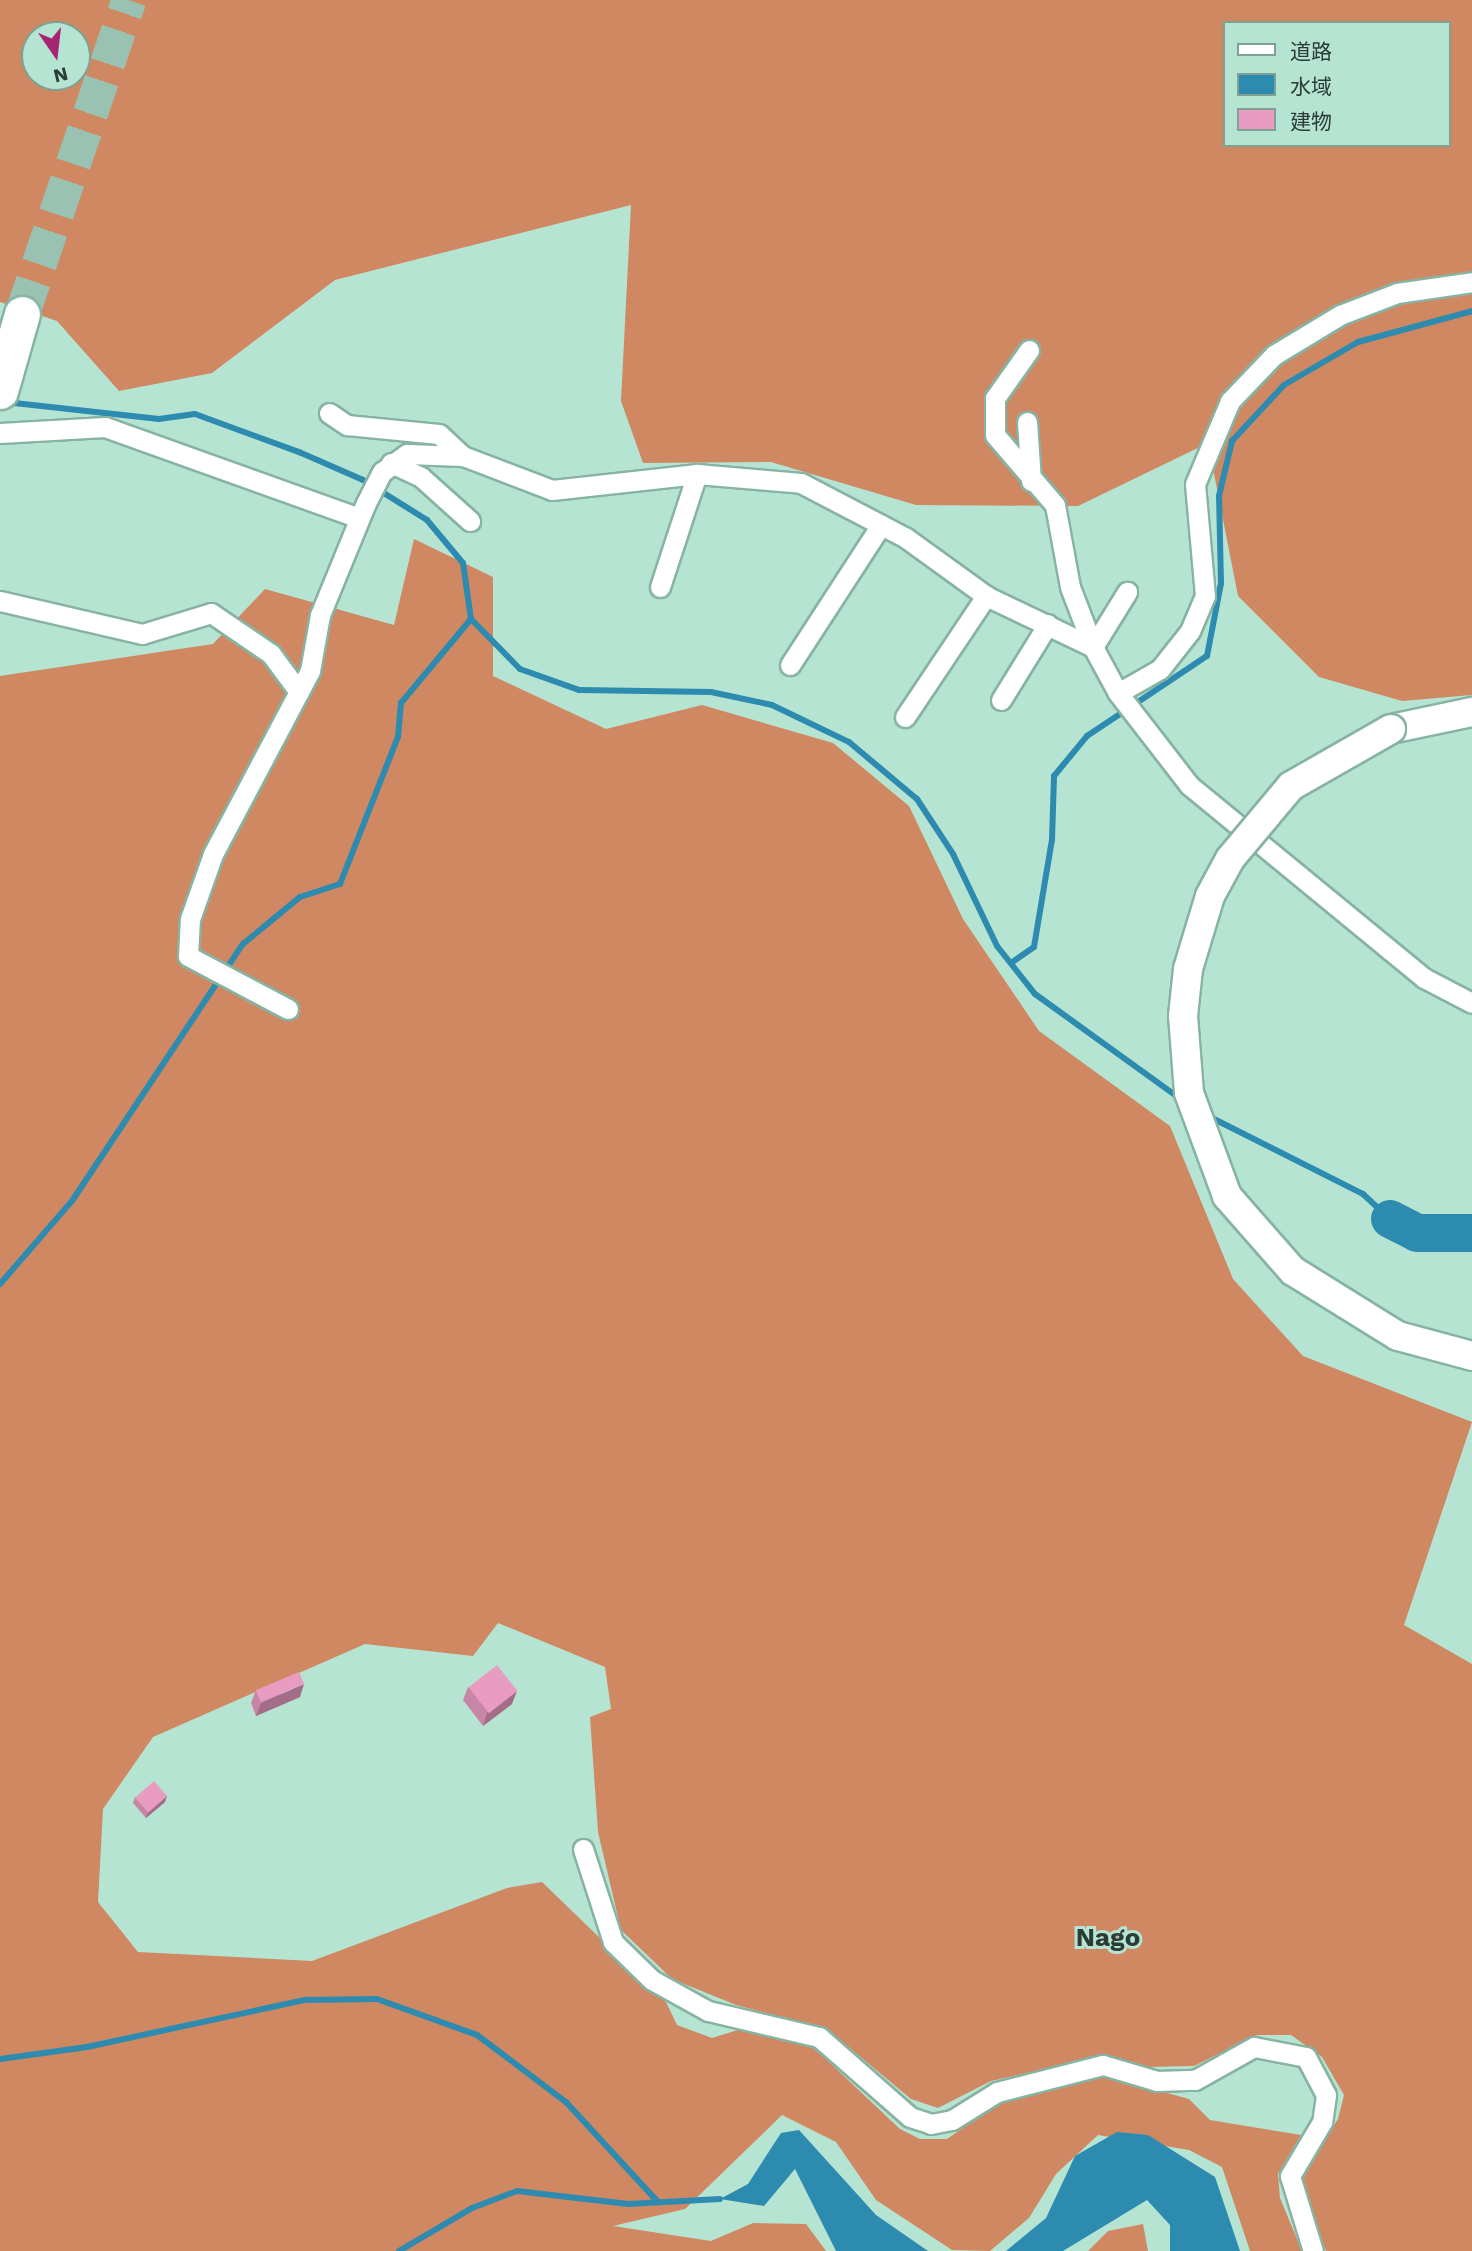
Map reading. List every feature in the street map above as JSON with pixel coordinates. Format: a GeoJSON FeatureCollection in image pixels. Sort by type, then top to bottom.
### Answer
{"type":"FeatureCollection","features":[{"type":"Feature","properties":{"kind":"highway"},"geometry":{"type":"LineString","coordinates":[[0,391],[22,314]]}},
{"type":"Feature","properties":{"kind":"main road"},"geometry":{"type":"LineString","coordinates":[[1472,712],[1391,729],[1291,786],[1230,859],[1210,896],[1188,969],[1183,1016],[1189,1093],[1227,1196],[1293,1271],[1398,1336],[1472,1356]]}},
{"type":"Feature","properties":{"kind":"street"},"geometry":{"type":"LineString","coordinates":[[1120,695],[1160,669],[1190,631],[1205,596],[1195,484],[1230,401],[1274,355],[1340,315],[1397,293],[1472,282]]}},
{"type":"Feature","properties":{"kind":"street"},"geometry":{"type":"LineString","coordinates":[[1029,350],[995,398],[995,435],[1031,481],[1055,506],[1070,587],[1093,647],[1120,695],[1207,801],[1424,978],[1472,1003]]}},
{"type":"Feature","properties":{"kind":"street"},"geometry":{"type":"LineString","coordinates":[[329,413],[347,425],[439,434],[463,456]]}},
{"type":"Feature","properties":{"kind":"street"},"geometry":{"type":"LineString","coordinates":[[1027,422],[1031,481]]}},
{"type":"Feature","properties":{"kind":"street"},"geometry":{"type":"LineString","coordinates":[[0,433],[105,427],[363,511]]}},
{"type":"Feature","properties":{"kind":"street"},"geometry":{"type":"LineString","coordinates":[[288,1009],[188,956],[190,919],[213,854],[310,671],[320,615],[363,511],[386,468],[407,454],[463,456],[552,490],[698,474],[801,482],[881,525],[986,596],[1093,647]]}},
{"type":"Feature","properties":{"kind":"street"},"geometry":{"type":"LineString","coordinates":[[386,468],[421,477],[470,521]]}},
{"type":"Feature","properties":{"kind":"street"},"geometry":{"type":"LineString","coordinates":[[660,587],[698,474]]}},
{"type":"Feature","properties":{"kind":"street"},"geometry":{"type":"LineString","coordinates":[[790,665],[881,525]]}},
{"type":"Feature","properties":{"kind":"street"},"geometry":{"type":"LineString","coordinates":[[1093,647],[1127,592]]}},
{"type":"Feature","properties":{"kind":"street"},"geometry":{"type":"LineString","coordinates":[[905,717],[986,596]]}},
{"type":"Feature","properties":{"kind":"street"},"geometry":{"type":"LineString","coordinates":[[0,601],[142,634],[211,613],[271,654],[299,692]]}},
{"type":"Feature","properties":{"kind":"street"},"geometry":{"type":"LineString","coordinates":[[1002,700],[1048,624]]}},
{"type":"Feature","properties":{"kind":"street"},"geometry":{"type":"LineString","coordinates":[[583,1849],[613,1942],[652,1980],[708,2011],[819,2037],[910,2117],[931,2124],[952,2120],[997,2092],[1103,2065],[1157,2081],[1195,2081],[1254,2047],[1306,2057],[1326,2095],[1322,2122],[1290,2176],[1313,2251]]}},
{"type":"Feature","properties":{"kind":"shaded area"},"geometry":{"type":"Polygon","coordinates":[[[0,0],[1472,0],[1472,695],[1402,701],[1319,677],[1238,596],[1208,443],[1078,506],[916,505],[771,462],[643,463],[621,401],[631,205],[335,280],[212,373],[119,391],[57,321],[0,302],[0,0]]]}},
{"type":"Feature","properties":{"kind":"shaded area"},"geometry":{"type":"Polygon","coordinates":[[[414,539],[493,577],[493,676],[606,729],[702,705],[833,743],[909,806],[963,919],[1039,1031],[1170,1126],[1233,1279],[1303,1356],[1472,1422],[1404,1625],[1472,1664],[1472,2251],[1326,2251],[1297,2180],[1338,2119],[1344,2095],[1322,2057],[1291,2035],[1257,2035],[1194,2066],[1147,2067],[1107,2055],[991,2081],[938,2108],[911,2099],[827,2029],[736,2005],[672,1979],[621,1930],[598,1832],[590,1717],[611,1709],[605,1667],[498,1623],[473,1656],[365,1644],[153,1737],[103,1809],[98,1902],[138,1952],[312,1961],[507,1888],[542,1882],[666,2002],[677,2025],[712,2038],[741,2029],[813,2047],[900,2129],[920,2139],[947,2139],[1003,2100],[1102,2075],[1189,2099],[1210,2120],[1301,2135],[1278,2174],[1280,2198],[1302,2251],[1250,2251],[1222,2167],[1189,2150],[1098,2135],[1056,2174],[1029,2218],[990,2251],[952,2250],[876,2200],[836,2142],[782,2115],[685,2209],[613,2226],[711,2241],[753,2223],[806,2224],[826,2251],[0,2251],[0,676],[213,644],[265,589],[394,625],[414,539]]]}},
{"type":"Feature","properties":{"kind":"shaded area"},"geometry":{"type":"Polygon","coordinates":[[[1143,2224],[1148,2251],[1088,2251],[1108,2231],[1143,2224]]]}},
{"type":"Feature","properties":{"kind":"water"},"geometry":{"type":"Polygon","coordinates":[[[799,2130],[876,2215],[928,2251],[836,2251],[795,2169],[764,2206],[720,2199],[748,2184],[781,2133],[799,2130]]]}},
{"type":"Feature","properties":{"kind":"water"},"geometry":{"type":"Polygon","coordinates":[[[1117,2132],[1148,2135],[1215,2177],[1240,2251],[1170,2251],[1170,2225],[1147,2200],[1063,2251],[1006,2251],[1046,2218],[1075,2156],[1117,2132]]]}},
{"type":"Feature","properties":{"kind":"building"},"geometry":{"type":"Polygon","coordinates":[[[497,1665],[517,1691],[489,1713],[469,1687],[497,1665]]]}},
{"type":"Feature","properties":{"kind":"building"},"geometry":{"type":"Polygon","coordinates":[[[299,1672],[304,1684],[261,1702],[256,1690],[299,1672]]]}},
{"type":"Feature","properties":{"kind":"building"},"geometry":{"type":"Polygon","coordinates":[[[154,1781],[167,1796],[148,1812],[135,1797],[154,1781]]]}},
{"type":"Feature","properties":{"kind":"waterway"},"geometry":{"type":"LineString","coordinates":[[1011,963],[1034,947],[1052,840],[1054,776],[1087,736],[1207,656],[1221,583],[1219,496],[1232,441],[1284,385],[1358,342],[1472,311]]}},
{"type":"Feature","properties":{"kind":"waterway"},"geometry":{"type":"LineString","coordinates":[[5,402],[159,419],[195,414],[299,452],[363,480],[427,520],[463,563],[471,619],[520,669],[579,690],[711,692],[772,705],[849,742],[917,799],[953,854],[997,946],[1035,994],[1182,1100]]}},
{"type":"Feature","properties":{"kind":"waterway"},"geometry":{"type":"LineString","coordinates":[[0,1284],[72,1201],[243,944],[300,897],[340,884],[398,737],[401,703],[471,619]]}},
{"type":"Feature","properties":{"kind":"waterway"},"geometry":{"type":"LineString","coordinates":[[1206,1115],[1363,1194],[1390,1219]]}},
{"type":"Feature","properties":{"kind":"waterway"},"geometry":{"type":"LineString","coordinates":[[1390,1219],[1417,1233],[1472,1233]]}},
{"type":"Feature","properties":{"kind":"waterway"},"geometry":{"type":"LineString","coordinates":[[0,2059],[87,2047],[305,2000],[377,1999],[477,2035],[566,2102],[658,2202]]}},
{"type":"Feature","properties":{"kind":"waterway"},"geometry":{"type":"LineString","coordinates":[[399,2251],[472,2208],[517,2191],[628,2204],[720,2199]]}},
{"type":"Feature","properties":{"kind":"tunnel"},"geometry":{"type":"LineString","coordinates":[[22,314],[129,0]]}},
{"type":"Feature","properties":{"kind":"district","name":"Nago"},"geometry":{"type":"Point","coordinates":[1108,1938]}}]}
